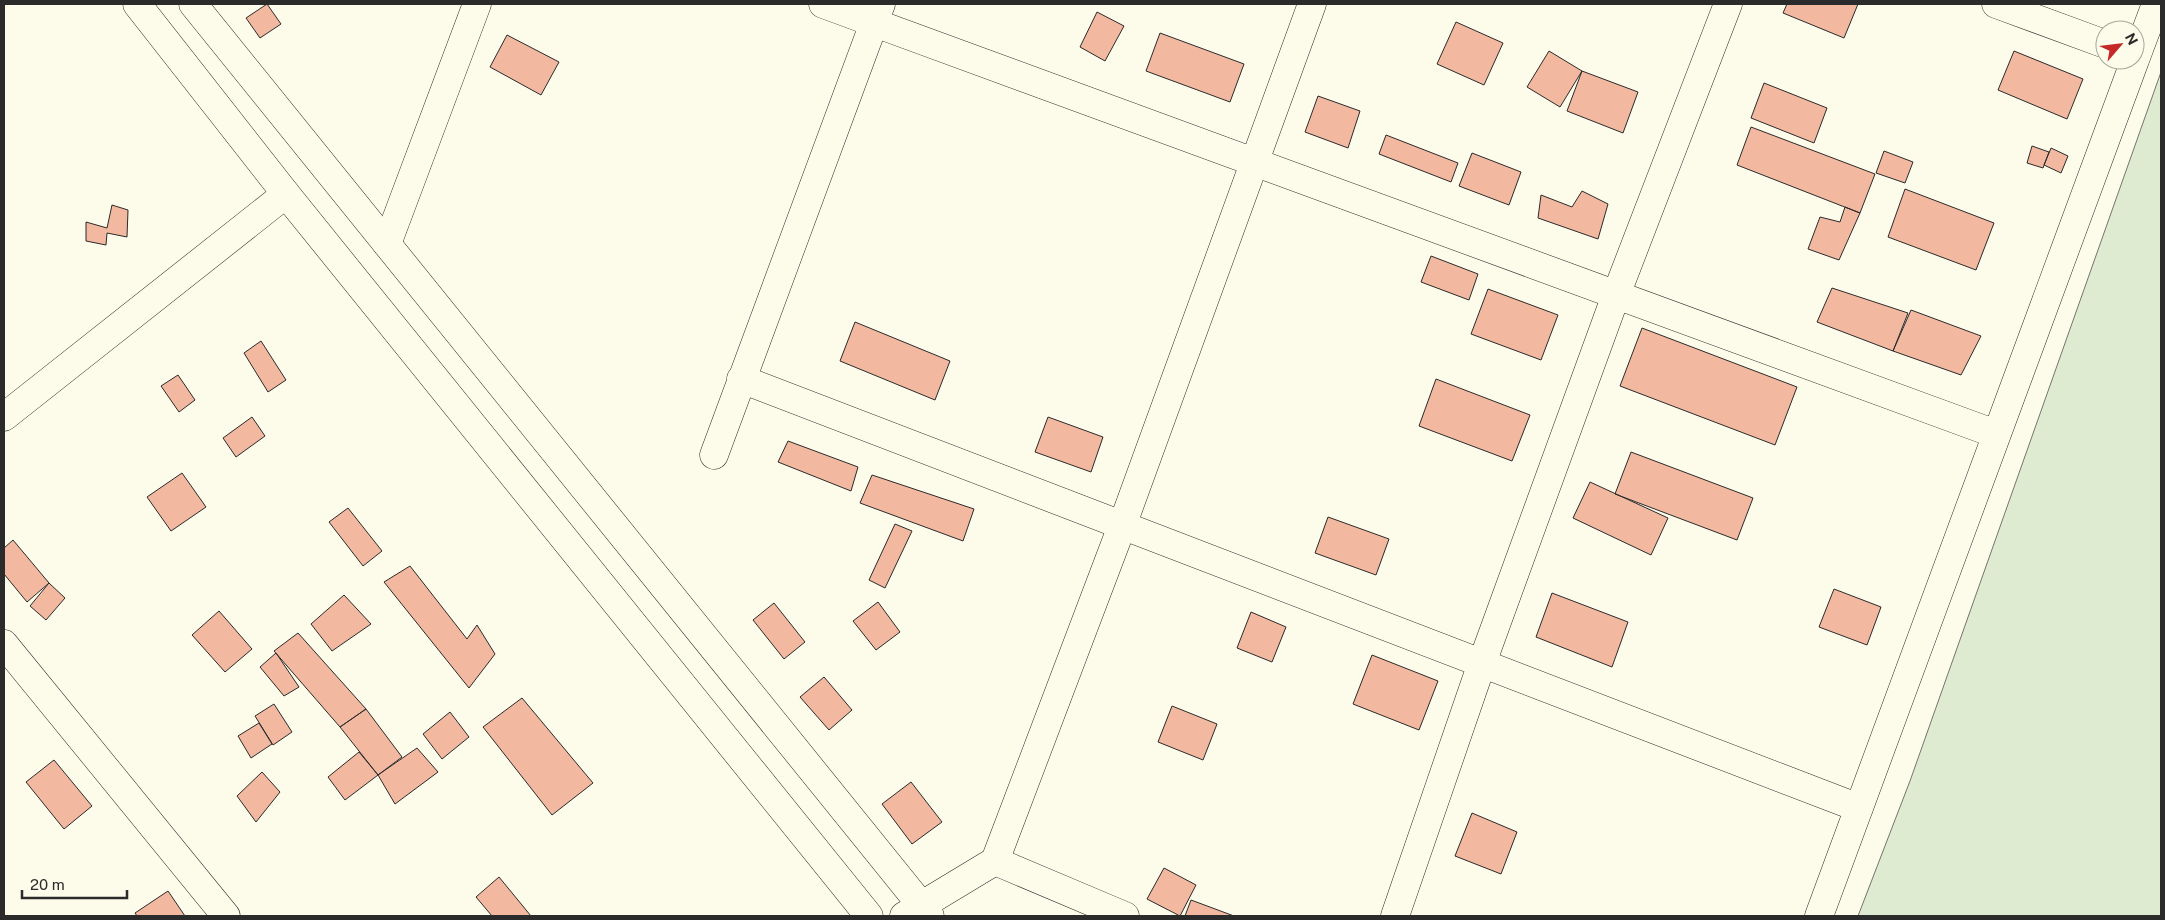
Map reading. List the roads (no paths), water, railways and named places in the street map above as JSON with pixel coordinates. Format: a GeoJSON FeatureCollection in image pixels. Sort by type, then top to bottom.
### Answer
{"type":"FeatureCollection","features":[{"type":"Feature","properties":{"kind":"street"},"geometry":{"type":"LineString","coordinates":[[137,4],[286,194],[869,916]]}},
{"type":"Feature","properties":{"kind":"street"},"geometry":{"type":"LineString","coordinates":[[193,4],[387,244],[919,913],[995,861],[1122,526],[1312,4]]}},
{"type":"Feature","properties":{"kind":"street"},"geometry":{"type":"LineString","coordinates":[[387,244],[477,4]]}},
{"type":"Feature","properties":{"kind":"street"},"geometry":{"type":"LineString","coordinates":[[822,4],[878,13],[1254,162],[1996,434]]}},
{"type":"Feature","properties":{"kind":"street"},"geometry":{"type":"LineString","coordinates":[[1395,916],[1482,663],[1616,295],[1728,4]]}},
{"type":"Feature","properties":{"kind":"street"},"geometry":{"type":"LineString","coordinates":[[1996,4],[2095,40]]}},
{"type":"Feature","properties":{"kind":"street"},"geometry":{"type":"LineString","coordinates":[[2145,32],[2156,4]]}},
{"type":"Feature","properties":{"kind":"street"},"geometry":{"type":"LineString","coordinates":[[714,455],[878,13]]}},
{"type":"Feature","properties":{"kind":"street"},"geometry":{"type":"LineString","coordinates":[[1819,916],[2130,70]]}},
{"type":"Feature","properties":{"kind":"street"},"geometry":{"type":"LineString","coordinates":[[4,417],[286,194]]}},
{"type":"Feature","properties":{"kind":"street"},"geometry":{"type":"LineString","coordinates":[[741,378],[1859,808]]}},
{"type":"Feature","properties":{"kind":"street"},"geometry":{"type":"LineString","coordinates":[[4,644],[226,916]]}},
{"type":"Feature","properties":{"kind":"street"},"geometry":{"type":"LineString","coordinates":[[995,861],[1125,916]]}}]}
